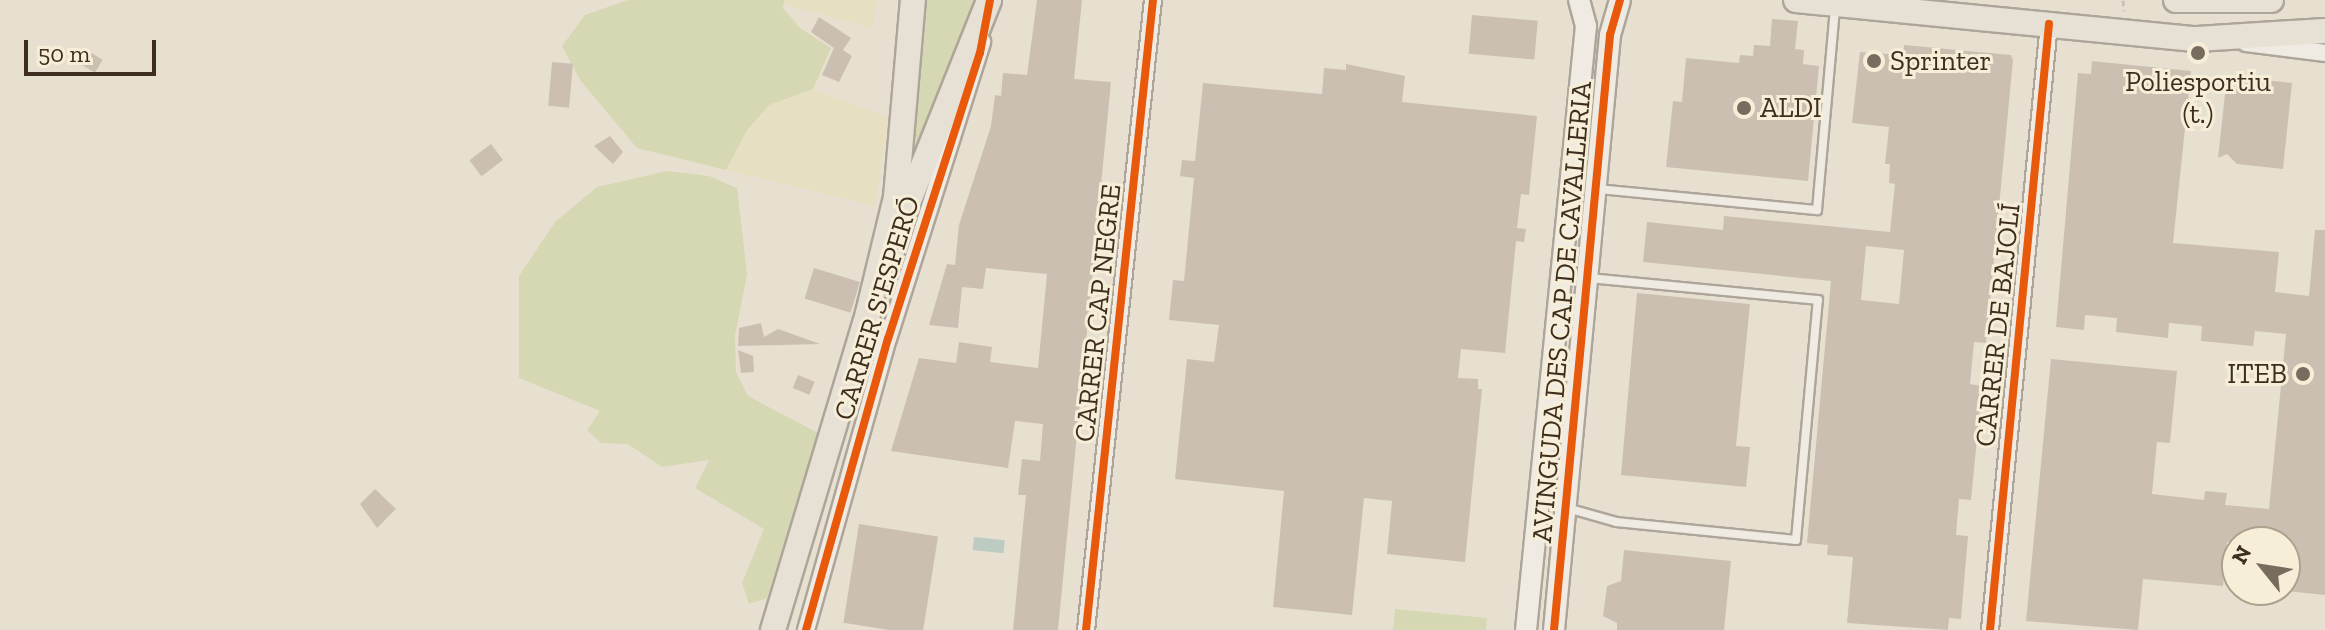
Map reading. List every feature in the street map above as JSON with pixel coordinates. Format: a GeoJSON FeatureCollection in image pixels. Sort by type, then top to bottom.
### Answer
{"type":"FeatureCollection","features":[{"type":"Feature","properties":{"kind":"main road"},"geometry":{"type":"LineString","coordinates":[[904,0],[907,59]]}},
{"type":"Feature","properties":{"kind":"main road"},"geometry":{"type":"LineString","coordinates":[[773,630],[868,313],[896,197],[913,0]]}},
{"type":"Feature","properties":{"kind":"main road"},"geometry":{"type":"LineString","coordinates":[[868,313],[989,0]]}},
{"type":"Feature","properties":{"kind":"main road"},"geometry":{"type":"LineString","coordinates":[[1796,0],[2213,37],[2325,31]]}},
{"type":"Feature","properties":{"kind":"main road"},"geometry":{"type":"LineString","coordinates":[[2176,0],[2271,0]]}},
{"type":"Feature","properties":{"kind":"street","name":"CARRER S'ESPERÓ"},"geometry":{"type":"LineString","coordinates":[[806,630],[888,339],[980,53],[989,0]]}},
{"type":"Feature","properties":{"kind":"street","name":"CARRER CAP NEGRE"},"geometry":{"type":"LineString","coordinates":[[1086,630],[1153,0]]}},
{"type":"Feature","properties":{"kind":"street","name":"AVINGUDA DES CAP DE CAVALLERIA"},"geometry":{"type":"LineString","coordinates":[[1526,630],[1586,26],[1579,0]]}},
{"type":"Feature","properties":{"kind":"street","name":"AVINGUDA DES CAP DE CAVALLERIA"},"geometry":{"type":"LineString","coordinates":[[1554,630],[1590,277],[1610,35],[1620,0]]}},
{"type":"Feature","properties":{"kind":"street","name":"CARRER DE BAJOLÍ"},"geometry":{"type":"LineString","coordinates":[[1990,630],[2049,24]]}},
{"type":"Feature","properties":{"kind":"street"},"geometry":{"type":"LineString","coordinates":[[2213,37],[2325,53]]}},
{"type":"Feature","properties":{"kind":"lane"},"geometry":{"type":"LineString","coordinates":[[1598,189],[1817,210],[1835,5]]}},
{"type":"Feature","properties":{"kind":"lane"},"geometry":{"type":"LineString","coordinates":[[1566,508],[1616,522],[1796,540],[1818,300],[1590,277]]}},
{"type":"Feature","properties":{"kind":"shaded area"},"geometry":{"type":"Polygon","coordinates":[[[784,0],[877,0],[873,28],[784,5],[784,0]]]}},
{"type":"Feature","properties":{"kind":"shaded area"},"geometry":{"type":"Polygon","coordinates":[[[813,89],[889,118],[875,206],[726,170],[747,130],[769,105],[813,89]]]}},
{"type":"Feature","properties":{"kind":"shaded area"},"geometry":{"type":"Polygon","coordinates":[[[974,537],[1005,540],[1003,553],[973,550],[974,537]]]}},
{"type":"Feature","properties":{"kind":"green space"},"geometry":{"type":"Polygon","coordinates":[[[628,0],[784,0],[783,8],[800,28],[831,48],[813,89],[769,105],[747,130],[726,170],[637,148],[580,80],[562,46],[585,15],[628,0]]]}},
{"type":"Feature","properties":{"kind":"green space"},"geometry":{"type":"Polygon","coordinates":[[[921,0],[980,0],[914,151],[918,29],[921,0]]]}},
{"type":"Feature","properties":{"kind":"green space"},"geometry":{"type":"Polygon","coordinates":[[[667,171],[709,176],[737,188],[747,274],[735,336],[736,372],[748,396],[818,433],[767,598],[749,604],[742,583],[764,529],[695,488],[709,460],[662,467],[628,444],[601,443],[587,430],[600,411],[519,378],[519,276],[555,222],[597,187],[667,171]]]}},
{"type":"Feature","properties":{"kind":"green space"},"geometry":{"type":"Polygon","coordinates":[[[1395,609],[1487,618],[1486,630],[1393,630],[1395,609]]]}},
{"type":"Feature","properties":{"kind":"building"},"geometry":{"type":"Polygon","coordinates":[[[1037,0],[1082,0],[1074,79],[1111,82],[1058,630],[1013,630],[1026,495],[1018,495],[1022,459],[1040,461],[1043,424],[1015,421],[1008,468],[891,451],[919,358],[956,363],[959,342],[992,347],[990,362],[1038,368],[1047,274],[986,268],[983,289],[962,287],[958,328],[929,325],[947,264],[955,265],[959,225],[991,126],[995,95],[1001,96],[1003,73],[1027,75],[1037,0]]]}},
{"type":"Feature","properties":{"kind":"building"},"geometry":{"type":"Polygon","coordinates":[[[1472,15],[1538,21],[1534,60],[1469,54],[1472,15]]]}},
{"type":"Feature","properties":{"kind":"building"},"geometry":{"type":"Polygon","coordinates":[[[819,17],[851,38],[843,50],[852,56],[839,82],[822,75],[834,48],[811,32],[819,17]]]}},
{"type":"Feature","properties":{"kind":"building","name":"ALDI"},"geometry":{"type":"Polygon","coordinates":[[[1772,19],[1798,21],[1795,49],[1804,50],[1803,64],[1819,66],[1808,181],[1666,167],[1673,101],[1682,102],[1686,58],[1739,63],[1740,55],[1753,56],[1754,45],[1770,46],[1772,19]]]}},
{"type":"Feature","properties":{"kind":"building"},"geometry":{"type":"Polygon","coordinates":[[[1904,45],[2011,55],[2013,60],[1986,343],[1974,342],[1970,384],[1982,386],[1971,500],[1959,499],[1956,535],[1968,536],[1961,619],[1949,618],[1948,630],[1847,623],[1853,557],[1827,555],[1828,545],[1807,543],[1831,281],[1643,262],[1647,222],[1723,230],[1724,216],[1890,232],[1895,184],[1889,183],[1890,164],[1885,164],[1889,127],[1852,123],[1860,52],[1903,55],[1904,45]],[[1866,246],[1861,300],[1899,304],[1904,250],[1866,246]]]}},
{"type":"Feature","properties":{"kind":"building"},"geometry":{"type":"Polygon","coordinates":[[[83,48],[103,60],[95,73],[75,61],[83,48]]]}},
{"type":"Feature","properties":{"kind":"building"},"geometry":{"type":"Polygon","coordinates":[[[2092,61],[2191,71],[2173,243],[2279,252],[2275,292],[2309,296],[2315,230],[2325,230],[2325,595],[2301,593],[2301,526],[2221,526],[2221,586],[2143,579],[2138,630],[2026,621],[2051,359],[2177,371],[2170,443],[2157,442],[2152,494],[2204,500],[2205,491],[2227,493],[2225,505],[2269,509],[2286,334],[2255,331],[2253,346],[2201,341],[2202,326],[2169,323],[2168,338],[2116,332],[2117,318],[2085,315],[2084,330],[2056,327],[2078,73],[2091,74],[2092,61]]]}},
{"type":"Feature","properties":{"kind":"building"},"geometry":{"type":"Polygon","coordinates":[[[552,62],[573,64],[569,108],[548,106],[552,62]]]}},
{"type":"Feature","properties":{"kind":"building"},"geometry":{"type":"Polygon","coordinates":[[[1346,64],[1405,76],[1402,102],[1537,116],[1529,195],[1521,194],[1517,228],[1526,229],[1524,242],[1516,241],[1505,353],[1461,349],[1458,378],[1478,379],[1478,389],[1482,389],[1465,562],[1387,554],[1392,501],[1364,498],[1352,615],[1273,607],[1284,491],[1175,479],[1187,359],[1214,362],[1219,325],[1169,320],[1173,280],[1184,281],[1194,178],[1180,176],[1182,160],[1195,161],[1203,83],[1322,94],[1324,68],[1346,70],[1346,64]]]}},
{"type":"Feature","properties":{"kind":"building"},"geometry":{"type":"Polygon","coordinates":[[[2244,78],[2292,83],[2283,169],[2237,164],[2227,154],[2218,158],[2226,85],[2243,87],[2244,78]]]}},
{"type":"Feature","properties":{"kind":"building"},"geometry":{"type":"Polygon","coordinates":[[[610,136],[623,152],[613,164],[594,146],[610,136]]]}},
{"type":"Feature","properties":{"kind":"building"},"geometry":{"type":"Polygon","coordinates":[[[491,144],[503,160],[481,176],[469,160],[491,144]]]}},
{"type":"Feature","properties":{"kind":"building"},"geometry":{"type":"Polygon","coordinates":[[[814,268],[860,282],[851,313],[805,299],[814,268]]]}},
{"type":"Feature","properties":{"kind":"building"},"geometry":{"type":"Polygon","coordinates":[[[1637,293],[1750,304],[1736,446],[1750,447],[1746,487],[1621,475],[1637,293]]]}},
{"type":"Feature","properties":{"kind":"building"},"geometry":{"type":"Polygon","coordinates":[[[761,323],[764,337],[778,329],[820,344],[738,346],[739,328],[761,323]]]}},
{"type":"Feature","properties":{"kind":"building"},"geometry":{"type":"Polygon","coordinates":[[[738,350],[753,356],[754,372],[741,373],[738,350]]]}},
{"type":"Feature","properties":{"kind":"building"},"geometry":{"type":"Polygon","coordinates":[[[798,375],[815,382],[809,395],[793,388],[798,375]]]}},
{"type":"Feature","properties":{"kind":"building"},"geometry":{"type":"Polygon","coordinates":[[[375,489],[396,509],[377,528],[360,504],[375,489]]]}},
{"type":"Feature","properties":{"kind":"building"},"geometry":{"type":"Polygon","coordinates":[[[859,524],[938,537],[923,630],[889,630],[843,623],[859,524]]]}},
{"type":"Feature","properties":{"kind":"building"},"geometry":{"type":"Polygon","coordinates":[[[1624,550],[1731,561],[1724,630],[1617,630],[1617,623],[1603,616],[1607,586],[1621,581],[1624,550]]]}},
{"type":"Feature","properties":{"kind":"cycle path"},"geometry":{"type":"LineString","coordinates":[[806,630],[888,339],[980,53],[990,0]]}},
{"type":"Feature","properties":{"kind":"cycle path"},"geometry":{"type":"LineString","coordinates":[[1086,630],[1153,0]]}},
{"type":"Feature","properties":{"kind":"cycle path"},"geometry":{"type":"LineString","coordinates":[[1554,630],[1610,35],[1620,0]]}},
{"type":"Feature","properties":{"kind":"cycle path"},"geometry":{"type":"LineString","coordinates":[[1990,630],[2049,24]]}},
{"type":"Feature","properties":{"kind":"place","name":"Poliesportiu (t.)"},"geometry":{"type":"Point","coordinates":[2198,53]}},
{"type":"Feature","properties":{"kind":"place","name":"Sprinter"},"geometry":{"type":"Point","coordinates":[1874,61]}},
{"type":"Feature","properties":{"kind":"place","name":"ALDI"},"geometry":{"type":"Point","coordinates":[1744,108]}},
{"type":"Feature","properties":{"kind":"place","name":"ITEB"},"geometry":{"type":"Point","coordinates":[2303,374]}}]}
